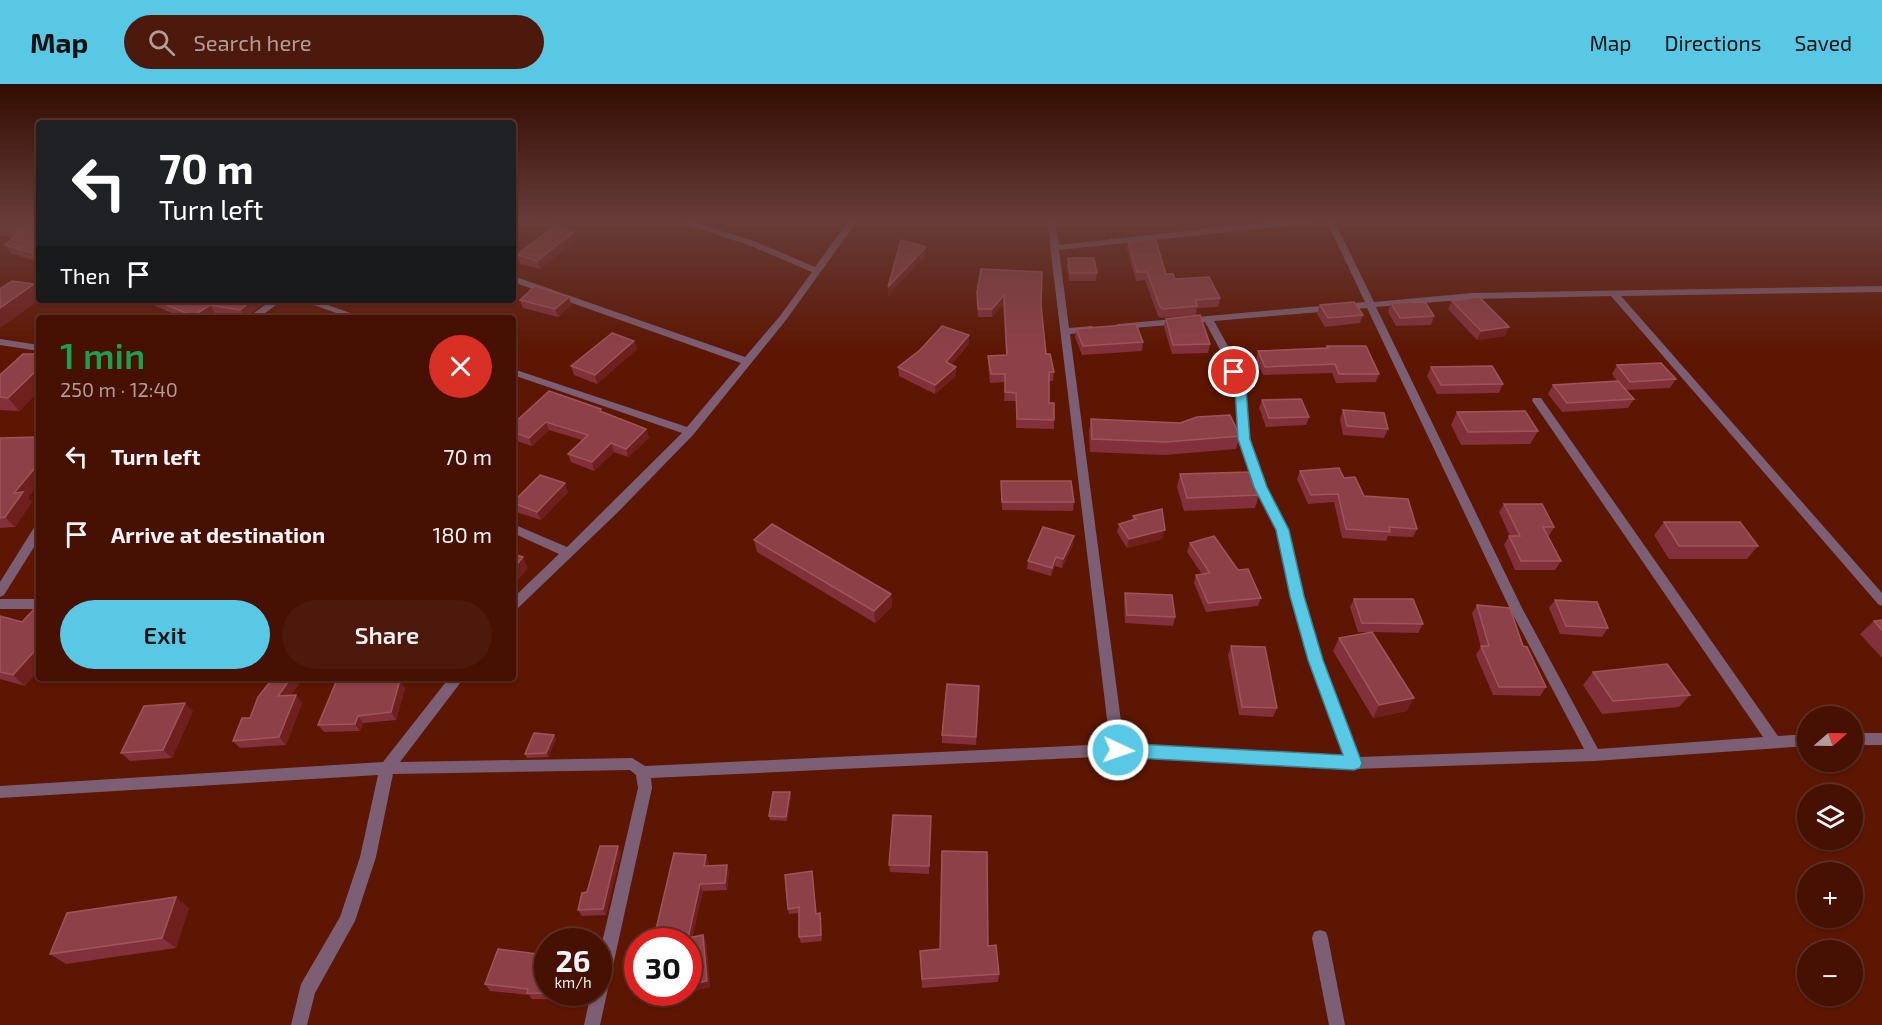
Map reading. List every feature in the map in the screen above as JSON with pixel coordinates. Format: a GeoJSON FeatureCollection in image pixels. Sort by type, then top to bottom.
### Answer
{"type":"FeatureCollection","features":[{"type":"Feature","properties":{"kind":"street"},"geometry":{"type":"LineString","coordinates":[[799,264],[817,272]]}},
{"type":"Feature","properties":{"kind":"street"},"geometry":{"type":"LineString","coordinates":[[516,601],[568,553],[689,432],[783,318],[823,264]]}},
{"type":"Feature","properties":{"kind":"street"},"geometry":{"type":"LineString","coordinates":[[1057,264],[1118,750]]}},
{"type":"Feature","properties":{"kind":"street"},"geometry":{"type":"LineString","coordinates":[[1350,264],[1517,610],[1594,755]]}},
{"type":"Feature","properties":{"kind":"street"},"geometry":{"type":"LineString","coordinates":[[516,280],[746,361]]}},
{"type":"Feature","properties":{"kind":"street"},"geometry":{"type":"LineString","coordinates":[[1113,327],[1472,296],[1882,289]]}},
{"type":"Feature","properties":{"kind":"street"},"geometry":{"type":"LineString","coordinates":[[1615,295],[1882,601]]}},
{"type":"Feature","properties":{"kind":"street"},"geometry":{"type":"LineString","coordinates":[[256,315],[274,303]]}},
{"type":"Feature","properties":{"kind":"street"},"geometry":{"type":"LineString","coordinates":[[315,303],[350,315]]}},
{"type":"Feature","properties":{"kind":"street"},"geometry":{"type":"LineString","coordinates":[[1208,318],[1228,355],[1241,389],[1244,439],[1260,487],[1283,530],[1297,596],[1315,660],[1354,763]]}},
{"type":"Feature","properties":{"kind":"street"},"geometry":{"type":"LineString","coordinates":[[1066,332],[1102,328]]}},
{"type":"Feature","properties":{"kind":"street"},"geometry":{"type":"LineString","coordinates":[[0,342],[36,348]]}},
{"type":"Feature","properties":{"kind":"street"},"geometry":{"type":"LineString","coordinates":[[516,373],[689,432]]}},
{"type":"Feature","properties":{"kind":"street"},"geometry":{"type":"LineString","coordinates":[[1537,400],[1774,741]]}},
{"type":"Feature","properties":{"kind":"street"},"geometry":{"type":"LineString","coordinates":[[516,529],[568,553]]}},
{"type":"Feature","properties":{"kind":"street"},"geometry":{"type":"LineString","coordinates":[[0,592],[36,534]]}},
{"type":"Feature","properties":{"kind":"street"},"geometry":{"type":"LineString","coordinates":[[0,604],[36,604]]}},
{"type":"Feature","properties":{"kind":"street"},"geometry":{"type":"LineString","coordinates":[[298,1025],[308,990],[346,921],[368,857],[387,768],[455,681]]}},
{"type":"Feature","properties":{"kind":"street"},"geometry":{"type":"LineString","coordinates":[[1863,739],[1882,739]]}},
{"type":"Feature","properties":{"kind":"street"},"geometry":{"type":"LineString","coordinates":[[0,792],[387,768],[632,764],[643,772],[1118,750],[1354,763],[1594,755],[1797,740]]}},
{"type":"Feature","properties":{"kind":"street"},"geometry":{"type":"LineString","coordinates":[[592,1025],[645,788],[643,772]]}},
{"type":"Feature","properties":{"kind":"street"},"geometry":{"type":"LineString","coordinates":[[1320,938],[1337,1025]]}},
{"type":"Feature","properties":{"kind":"building"},"geometry":{"type":"Polygon","coordinates":[[[894,264],[910,264],[888,287],[894,264]]]}},
{"type":"Feature","properties":{"kind":"building"},"geometry":{"type":"Polygon","coordinates":[[[1069,264],[1095,264],[1097,273],[1070,273],[1069,264]]]}},
{"type":"Feature","properties":{"kind":"building"},"geometry":{"type":"Polygon","coordinates":[[[1135,264],[1163,264],[1166,274],[1173,274],[1175,279],[1209,277],[1220,298],[1196,300],[1197,306],[1163,309],[1160,307],[1147,272],[1137,272],[1135,264]]]}},
{"type":"Feature","properties":{"kind":"building"},"geometry":{"type":"Polygon","coordinates":[[[981,269],[1042,272],[1041,305],[1046,354],[1050,354],[1054,372],[1049,372],[1049,403],[1054,403],[1054,420],[1017,419],[1016,393],[1005,392],[1005,374],[991,374],[988,356],[1007,355],[1004,295],[992,309],[978,309],[977,292],[981,269]]]}},
{"type":"Feature","properties":{"kind":"building"},"geometry":{"type":"Polygon","coordinates":[[[12,281],[34,284],[0,308],[0,289],[12,281]]]}},
{"type":"Feature","properties":{"kind":"building"},"geometry":{"type":"Polygon","coordinates":[[[535,286],[569,297],[555,309],[520,300],[535,286]]]}},
{"type":"Feature","properties":{"kind":"building"},"geometry":{"type":"Polygon","coordinates":[[[1479,297],[1509,327],[1481,331],[1452,301],[1479,297]]]}},
{"type":"Feature","properties":{"kind":"building"},"geometry":{"type":"Polygon","coordinates":[[[1354,302],[1363,315],[1328,318],[1320,305],[1354,302]]]}},
{"type":"Feature","properties":{"kind":"building"},"geometry":{"type":"Polygon","coordinates":[[[1425,302],[1434,316],[1400,318],[1391,303],[1425,302]]]}},
{"type":"Feature","properties":{"kind":"building"},"geometry":{"type":"Polygon","coordinates":[[[162,303],[248,303],[240,310],[210,305],[191,315],[162,303]]]}},
{"type":"Feature","properties":{"kind":"building"},"geometry":{"type":"Polygon","coordinates":[[[1200,315],[1210,344],[1173,345],[1166,319],[1200,315]]]}},
{"type":"Feature","properties":{"kind":"building"},"geometry":{"type":"Polygon","coordinates":[[[1136,324],[1143,342],[1083,346],[1076,329],[1136,324]]]}},
{"type":"Feature","properties":{"kind":"building"},"geometry":{"type":"Polygon","coordinates":[[[942,326],[969,335],[946,362],[956,367],[935,385],[898,367],[920,350],[942,326]]]}},
{"type":"Feature","properties":{"kind":"building"},"geometry":{"type":"Polygon","coordinates":[[[612,333],[634,341],[595,375],[571,366],[612,333]]]}},
{"type":"Feature","properties":{"kind":"building"},"geometry":{"type":"Polygon","coordinates":[[[1327,346],[1366,346],[1379,374],[1339,374],[1335,364],[1265,367],[1258,351],[1328,348],[1327,346]]]}},
{"type":"Feature","properties":{"kind":"building"},"geometry":{"type":"Polygon","coordinates":[[[23,354],[36,354],[36,371],[8,398],[0,397],[0,375],[23,354]]]}},
{"type":"Feature","properties":{"kind":"building"},"geometry":{"type":"Polygon","coordinates":[[[1661,363],[1676,379],[1630,382],[1617,365],[1661,363]]]}},
{"type":"Feature","properties":{"kind":"building"},"geometry":{"type":"Polygon","coordinates":[[[1492,366],[1503,384],[1441,385],[1431,367],[1492,366]]]}},
{"type":"Feature","properties":{"kind":"building"},"geometry":{"type":"Polygon","coordinates":[[[1618,381],[1634,399],[1567,403],[1553,385],[1618,381]]]}},
{"type":"Feature","properties":{"kind":"building"},"geometry":{"type":"Polygon","coordinates":[[[549,391],[601,409],[600,411],[646,429],[626,449],[611,443],[592,462],[568,454],[588,435],[546,422],[529,438],[516,433],[516,421],[549,391]]]}},
{"type":"Feature","properties":{"kind":"building"},"geometry":{"type":"Polygon","coordinates":[[[1301,399],[1309,417],[1269,418],[1262,400],[1301,399]]]}},
{"type":"Feature","properties":{"kind":"building"},"geometry":{"type":"Polygon","coordinates":[[[1343,410],[1384,413],[1388,429],[1347,426],[1343,410]]]}},
{"type":"Feature","properties":{"kind":"building"},"geometry":{"type":"Polygon","coordinates":[[[1525,411],[1538,431],[1468,432],[1457,412],[1525,411]]]}},
{"type":"Feature","properties":{"kind":"building"},"geometry":{"type":"Polygon","coordinates":[[[1230,415],[1240,436],[1166,442],[1092,439],[1091,419],[1180,423],[1197,417],[1230,415]]]}},
{"type":"Feature","properties":{"kind":"building"},"geometry":{"type":"Polygon","coordinates":[[[36,437],[36,467],[14,493],[23,492],[5,517],[0,518],[0,438],[36,437]]]}},
{"type":"Feature","properties":{"kind":"building"},"geometry":{"type":"Polygon","coordinates":[[[1339,468],[1344,478],[1355,477],[1364,496],[1408,499],[1417,529],[1389,527],[1390,532],[1346,529],[1338,494],[1311,495],[1300,471],[1339,468]]]}},
{"type":"Feature","properties":{"kind":"building"},"geometry":{"type":"Polygon","coordinates":[[[1250,472],[1259,495],[1187,498],[1180,474],[1250,472]]]}},
{"type":"Feature","properties":{"kind":"building"},"geometry":{"type":"Polygon","coordinates":[[[540,475],[565,483],[537,512],[516,504],[516,499],[540,475]]]}},
{"type":"Feature","properties":{"kind":"building"},"geometry":{"type":"Polygon","coordinates":[[[1001,481],[1071,481],[1074,502],[1002,502],[1001,481]]]}},
{"type":"Feature","properties":{"kind":"building"},"geometry":{"type":"Polygon","coordinates":[[[1504,504],[1542,504],[1554,527],[1543,527],[1561,561],[1521,561],[1509,536],[1520,536],[1504,504]]]}},
{"type":"Feature","properties":{"kind":"building"},"geometry":{"type":"Polygon","coordinates":[[[1162,509],[1165,530],[1129,539],[1119,524],[1136,519],[1133,516],[1162,509]]]}},
{"type":"Feature","properties":{"kind":"building"},"geometry":{"type":"Polygon","coordinates":[[[1664,522],[1740,522],[1758,546],[1679,546],[1664,522]]]}},
{"type":"Feature","properties":{"kind":"building"},"geometry":{"type":"Polygon","coordinates":[[[772,524],[891,594],[874,611],[754,540],[772,524]]]}},
{"type":"Feature","properties":{"kind":"building"},"geometry":{"type":"Polygon","coordinates":[[[1043,527],[1074,536],[1063,559],[1056,557],[1052,568],[1028,561],[1043,527]]]}},
{"type":"Feature","properties":{"kind":"building"},"geometry":{"type":"Polygon","coordinates":[[[1214,536],[1238,570],[1248,569],[1261,598],[1208,603],[1196,575],[1210,573],[1190,543],[1214,536]]]}},
{"type":"Feature","properties":{"kind":"building"},"geometry":{"type":"Polygon","coordinates":[[[516,555],[523,557],[516,565],[516,555]]]}},
{"type":"Feature","properties":{"kind":"building"},"geometry":{"type":"Polygon","coordinates":[[[1125,593],[1172,595],[1175,617],[1127,615],[1125,593]]]}},
{"type":"Feature","properties":{"kind":"building"},"geometry":{"type":"Polygon","coordinates":[[[1354,599],[1413,599],[1423,624],[1362,623],[1354,599]]]}},
{"type":"Feature","properties":{"kind":"building"},"geometry":{"type":"Polygon","coordinates":[[[1555,600],[1597,602],[1608,628],[1566,626],[1555,600]]]}},
{"type":"Feature","properties":{"kind":"building"},"geometry":{"type":"Polygon","coordinates":[[[1477,605],[1510,608],[1523,646],[1527,647],[1546,687],[1499,687],[1481,646],[1489,646],[1477,605]]]}},
{"type":"Feature","properties":{"kind":"building"},"geometry":{"type":"Polygon","coordinates":[[[36,607],[36,649],[13,675],[0,672],[0,616],[22,622],[36,607]]]}},
{"type":"Feature","properties":{"kind":"building"},"geometry":{"type":"Polygon","coordinates":[[[1882,620],[1882,630],[1874,621],[1882,620]]]}},
{"type":"Feature","properties":{"kind":"building"},"geometry":{"type":"Polygon","coordinates":[[[1372,632],[1414,698],[1379,705],[1339,638],[1372,632]]]}},
{"type":"Feature","properties":{"kind":"building"},"geometry":{"type":"Polygon","coordinates":[[[1231,646],[1265,647],[1277,708],[1242,707],[1231,646]]]}},
{"type":"Feature","properties":{"kind":"building"},"geometry":{"type":"Polygon","coordinates":[[[1667,664],[1690,695],[1613,701],[1593,672],[1667,664]]]}},
{"type":"Feature","properties":{"kind":"building"},"geometry":{"type":"Polygon","coordinates":[[[271,681],[289,681],[278,696],[296,695],[279,737],[233,741],[242,718],[250,718],[258,697],[271,681]]]}},
{"type":"Feature","properties":{"kind":"building"},"geometry":{"type":"Polygon","coordinates":[[[400,681],[391,712],[358,716],[355,724],[318,725],[336,682],[400,681]]]}},
{"type":"Feature","properties":{"kind":"building"},"geometry":{"type":"Polygon","coordinates":[[[947,684],[979,686],[976,737],[942,735],[947,684]]]}},
{"type":"Feature","properties":{"kind":"building"},"geometry":{"type":"Polygon","coordinates":[[[185,703],[163,750],[121,753],[144,706],[185,703]]]}},
{"type":"Feature","properties":{"kind":"building"},"geometry":{"type":"Polygon","coordinates":[[[534,733],[554,735],[546,753],[525,754],[534,733]]]}},
{"type":"Feature","properties":{"kind":"building"},"geometry":{"type":"Polygon","coordinates":[[[773,792],[790,792],[786,817],[769,816],[773,792]]]}},
{"type":"Feature","properties":{"kind":"building"},"geometry":{"type":"Polygon","coordinates":[[[893,815],[931,816],[929,866],[889,865],[893,815]]]}},
{"type":"Feature","properties":{"kind":"building"},"geometry":{"type":"Polygon","coordinates":[[[600,846],[618,846],[603,909],[578,910],[582,893],[587,892],[600,846]]]}},
{"type":"Feature","properties":{"kind":"building"},"geometry":{"type":"Polygon","coordinates":[[[942,851],[987,852],[988,946],[996,945],[999,974],[922,979],[920,951],[940,949],[942,851]]]}},
{"type":"Feature","properties":{"kind":"building"},"geometry":{"type":"Polygon","coordinates":[[[674,853],[706,855],[704,866],[727,865],[725,883],[700,884],[690,928],[656,928],[674,853]]]}},
{"type":"Feature","properties":{"kind":"building"},"geometry":{"type":"Polygon","coordinates":[[[812,871],[816,914],[820,913],[821,935],[799,937],[799,907],[788,909],[785,875],[812,871]]]}},
{"type":"Feature","properties":{"kind":"building"},"geometry":{"type":"Polygon","coordinates":[[[176,897],[162,938],[50,954],[67,913],[176,897]]]}},
{"type":"Feature","properties":{"kind":"building"},"geometry":{"type":"Polygon","coordinates":[[[703,935],[707,981],[702,982],[703,935]]]}},
{"type":"Feature","properties":{"kind":"building"},"geometry":{"type":"Polygon","coordinates":[[[498,949],[534,954],[534,993],[527,993],[528,989],[485,984],[498,949]]]}},
{"type":"Feature","properties":{"kind":"route"},"geometry":{"type":"LineString","coordinates":[[1118,750],[1354,763],[1315,660],[1297,596],[1283,530],[1260,487],[1244,439],[1241,389],[1234,372]]}}]}
